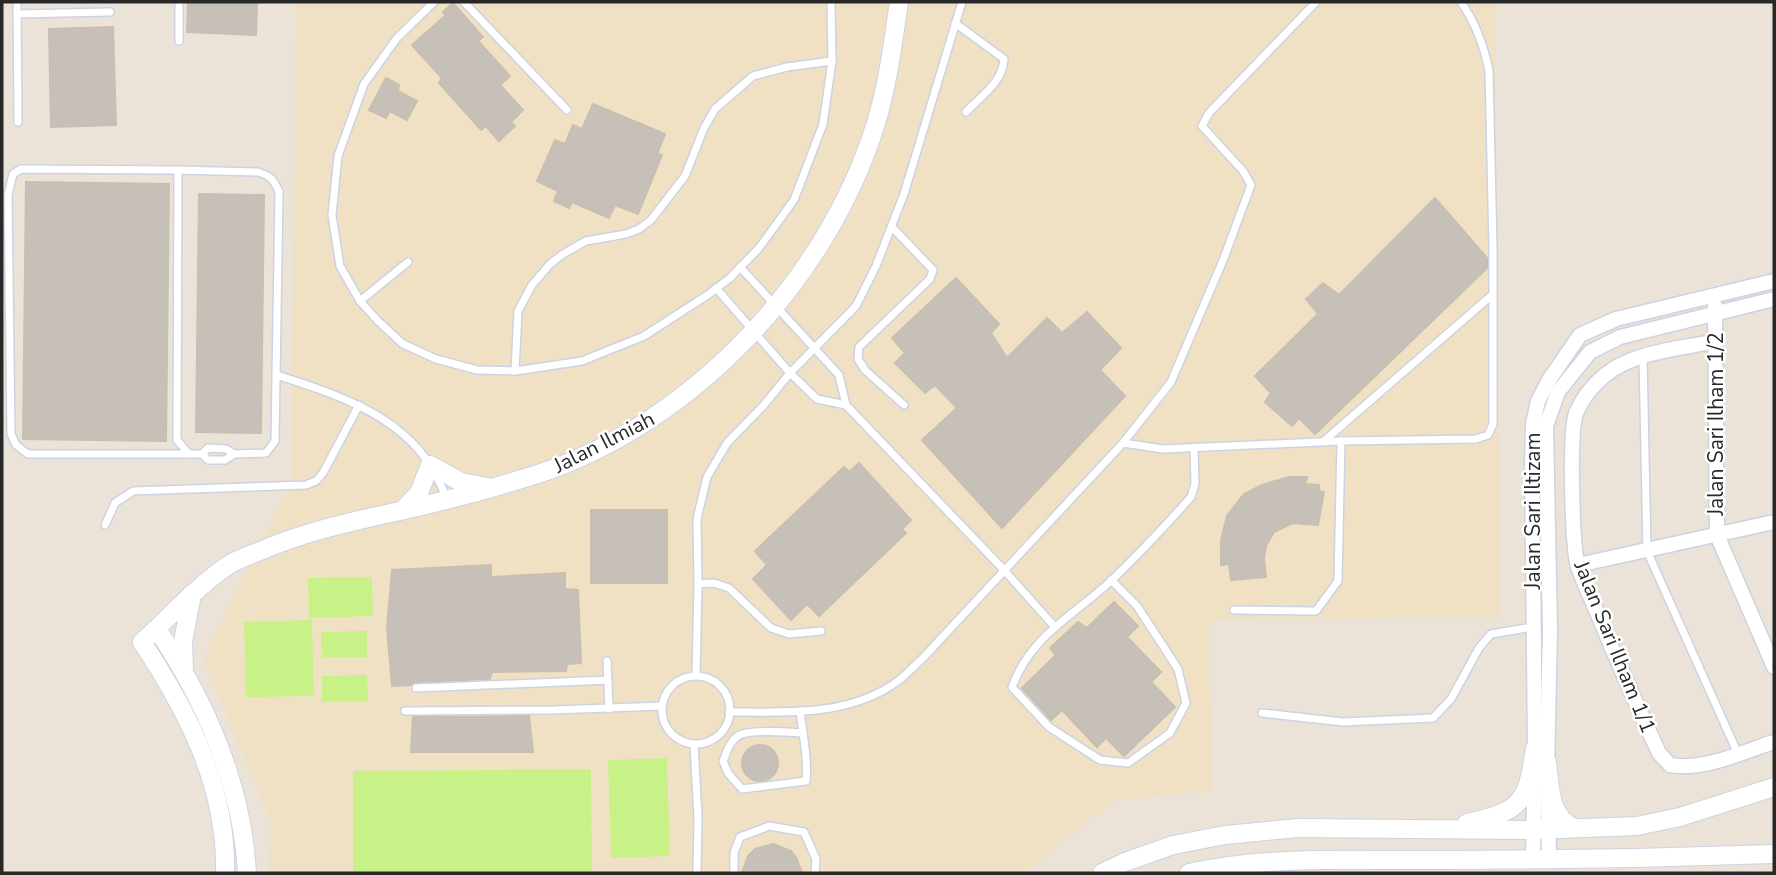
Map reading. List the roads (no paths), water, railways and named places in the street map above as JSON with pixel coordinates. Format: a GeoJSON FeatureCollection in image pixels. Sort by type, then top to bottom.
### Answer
{"type":"FeatureCollection","features":[{"type":"Feature","properties":{"kind":"street","name":"Jalan Ilmiah"},"geometry":{"type":"LineString","coordinates":[[225,873],[223,830],[213,779],[183,710],[142,642],[192,594],[233,563],[285,540],[336,524],[448,500],[541,473],[591,453],[653,419],[692,390],[775,305],[801,273],[830,227],[853,183],[879,112],[899,2]]}},
{"type":"Feature","properties":{"kind":"street","name":"Jalan Sari Iltizam"},"geometry":{"type":"LineString","coordinates":[[1541,860],[1535,748],[1533,627],[1533,424],[1538,401],[1580,335],[1616,319],[1774,281]]}},
{"type":"Feature","properties":{"kind":"street","name":"Jalan Sari Ilham 1/2"},"geometry":{"type":"LineString","coordinates":[[1715,295],[1717,535],[1774,667]]}},
{"type":"Feature","properties":{"kind":"street","name":"Jalan Sari Iltizam"},"geometry":{"type":"LineString","coordinates":[[1540,830],[1547,762],[1550,629],[1546,426],[1558,392],[1590,352],[1620,337],[1774,299]]}},
{"type":"Feature","properties":{"kind":"street","name":"Jalan Sari Ilham 1/1"},"geometry":{"type":"LineString","coordinates":[[1716,341],[1643,356],[1606,374],[1589,392],[1577,412],[1572,430],[1578,565],[1615,657],[1659,753],[1670,765],[1681,767],[1714,762],[1774,742]]}},
{"type":"Feature","properties":{"kind":"street"},"geometry":{"type":"LineString","coordinates":[[403,510],[419,493],[430,465],[461,482],[494,488]]}},
{"type":"Feature","properties":{"kind":"street"},"geometry":{"type":"LineString","coordinates":[[1578,565],[1774,522]]}},
{"type":"Feature","properties":{"kind":"street"},"geometry":{"type":"LineString","coordinates":[[184,670],[183,642],[192,594]]}},
{"type":"Feature","properties":{"kind":"street"},"geometry":{"type":"LineString","coordinates":[[157,629],[184,670],[221,748],[243,830],[247,873]]}},
{"type":"Feature","properties":{"kind":"street"},"geometry":{"type":"LineString","coordinates":[[1436,830],[1499,816],[1513,807],[1524,796],[1535,748]]}},
{"type":"Feature","properties":{"kind":"street"},"geometry":{"type":"LineString","coordinates":[[1547,762],[1552,803],[1565,824],[1574,828]]}},
{"type":"Feature","properties":{"kind":"street"},"geometry":{"type":"LineString","coordinates":[[1102,873],[1173,845],[1225,835],[1297,828],[1540,830],[1637,826],[1680,817],[1774,787]]}},
{"type":"Feature","properties":{"kind":"street"},"geometry":{"type":"LineString","coordinates":[[1189,873],[1226,865],[1272,861],[1541,860],[1774,854]]}},
{"type":"Feature","properties":{"kind":"lane"},"geometry":{"type":"LineString","coordinates":[[17,2],[18,122]]}},
{"type":"Feature","properties":{"kind":"lane"},"geometry":{"type":"LineString","coordinates":[[179,41],[180,2]]}},
{"type":"Feature","properties":{"kind":"lane"},"geometry":{"type":"LineString","coordinates":[[434,2],[397,38],[363,84],[338,156],[332,215],[340,266],[360,301],[377,321],[403,344],[436,359],[477,370],[515,370],[582,361],[644,337],[716,288],[760,248],[794,200],[823,124],[832,61],[831,2]]}},
{"type":"Feature","properties":{"kind":"lane"},"geometry":{"type":"LineString","coordinates":[[464,2],[567,110]]}},
{"type":"Feature","properties":{"kind":"lane"},"geometry":{"type":"LineString","coordinates":[[696,676],[696,519],[707,477],[727,443],[790,373],[856,306],[892,228],[962,2]]}},
{"type":"Feature","properties":{"kind":"lane"},"geometry":{"type":"LineString","coordinates":[[729,712],[814,712],[871,695],[897,681],[922,659],[1123,443],[1171,382],[1224,258],[1251,185],[1243,171],[1202,126],[1209,113],[1316,2]]}},
{"type":"Feature","properties":{"kind":"lane"},"geometry":{"type":"LineString","coordinates":[[1123,443],[1163,449],[1341,441],[1476,439],[1488,435],[1493,424],[1492,126],[1489,71],[1486,54],[1470,15],[1461,2]]}},
{"type":"Feature","properties":{"kind":"lane"},"geometry":{"type":"LineString","coordinates":[[17,14],[110,12]]}},
{"type":"Feature","properties":{"kind":"lane"},"geometry":{"type":"LineString","coordinates":[[955,23],[1004,59],[1003,71],[999,77],[965,111]]}},
{"type":"Feature","properties":{"kind":"lane"},"geometry":{"type":"LineString","coordinates":[[515,370],[519,311],[531,285],[550,264],[586,241],[626,234],[639,229],[651,219],[685,176],[704,128],[715,109],[752,76],[787,67],[832,61]]}},
{"type":"Feature","properties":{"kind":"lane"},"geometry":{"type":"LineString","coordinates":[[22,169],[178,170],[258,172],[269,175],[275,181],[279,192],[275,441],[266,453],[234,454],[226,449],[208,448],[202,454],[28,454],[16,445],[11,434],[8,195],[13,174],[22,169]]}},
{"type":"Feature","properties":{"kind":"lane"},"geometry":{"type":"LineString","coordinates":[[178,170],[177,440],[188,454]]}},
{"type":"Feature","properties":{"kind":"lane"},"geometry":{"type":"LineString","coordinates":[[892,228],[933,270],[930,279],[859,347],[858,359],[865,370],[904,405]]}},
{"type":"Feature","properties":{"kind":"lane"},"geometry":{"type":"LineString","coordinates":[[360,301],[408,262]]}},
{"type":"Feature","properties":{"kind":"lane"},"geometry":{"type":"LineString","coordinates":[[740,267],[839,375],[846,405],[1055,626]]}},
{"type":"Feature","properties":{"kind":"lane"},"geometry":{"type":"LineString","coordinates":[[716,288],[790,373],[817,399],[846,405]]}},
{"type":"Feature","properties":{"kind":"lane"},"geometry":{"type":"LineString","coordinates":[[1323,442],[1492,295]]}},
{"type":"Feature","properties":{"kind":"lane"},"geometry":{"type":"LineString","coordinates":[[1643,356],[1647,551],[1738,754]]}},
{"type":"Feature","properties":{"kind":"lane"},"geometry":{"type":"LineString","coordinates":[[277,375],[359,405],[396,430],[430,465],[448,500]]}},
{"type":"Feature","properties":{"kind":"lane"},"geometry":{"type":"LineString","coordinates":[[105,525],[115,503],[133,491],[306,485],[316,481],[359,405]]}},
{"type":"Feature","properties":{"kind":"lane"},"geometry":{"type":"LineString","coordinates":[[1234,610],[1316,611],[1338,581],[1341,441]]}},
{"type":"Feature","properties":{"kind":"lane"},"geometry":{"type":"LineString","coordinates":[[1111,580],[1137,606],[1178,669],[1186,702],[1170,733],[1128,763],[1100,760],[1049,727],[1012,687],[1020,666],[1055,626],[1111,580],[1191,497],[1195,484],[1194,447]]}},
{"type":"Feature","properties":{"kind":"lane"},"geometry":{"type":"LineString","coordinates":[[698,584],[714,583],[729,588],[771,628],[789,634],[821,631]]}},
{"type":"Feature","properties":{"kind":"lane"},"geometry":{"type":"LineString","coordinates":[[1262,713],[1343,722],[1433,718],[1451,699],[1479,648],[1491,634],[1533,627]]}},
{"type":"Feature","properties":{"kind":"lane"},"geometry":{"type":"LineString","coordinates":[[607,661],[608,709]]}},
{"type":"Feature","properties":{"kind":"lane"},"geometry":{"type":"LineString","coordinates":[[696,676],[707,678],[724,691],[729,701],[729,712],[722,732],[714,739],[694,744],[683,742],[666,728],[662,718],[662,706],[665,694],[673,684],[696,676]]}},
{"type":"Feature","properties":{"kind":"lane"},"geometry":{"type":"LineString","coordinates":[[416,688],[608,680]]}},
{"type":"Feature","properties":{"kind":"lane"},"geometry":{"type":"LineString","coordinates":[[405,711],[662,706]]}},
{"type":"Feature","properties":{"kind":"lane"},"geometry":{"type":"LineString","coordinates":[[800,711],[806,743],[806,781],[742,789],[727,773],[723,761],[731,743],[740,734],[784,731],[802,733]]}},
{"type":"Feature","properties":{"kind":"lane"},"geometry":{"type":"LineString","coordinates":[[694,744],[698,873]]}},
{"type":"Feature","properties":{"kind":"lane"},"geometry":{"type":"LineString","coordinates":[[734,873],[734,853],[740,837],[769,826],[804,832],[816,859],[815,873]]}}]}
